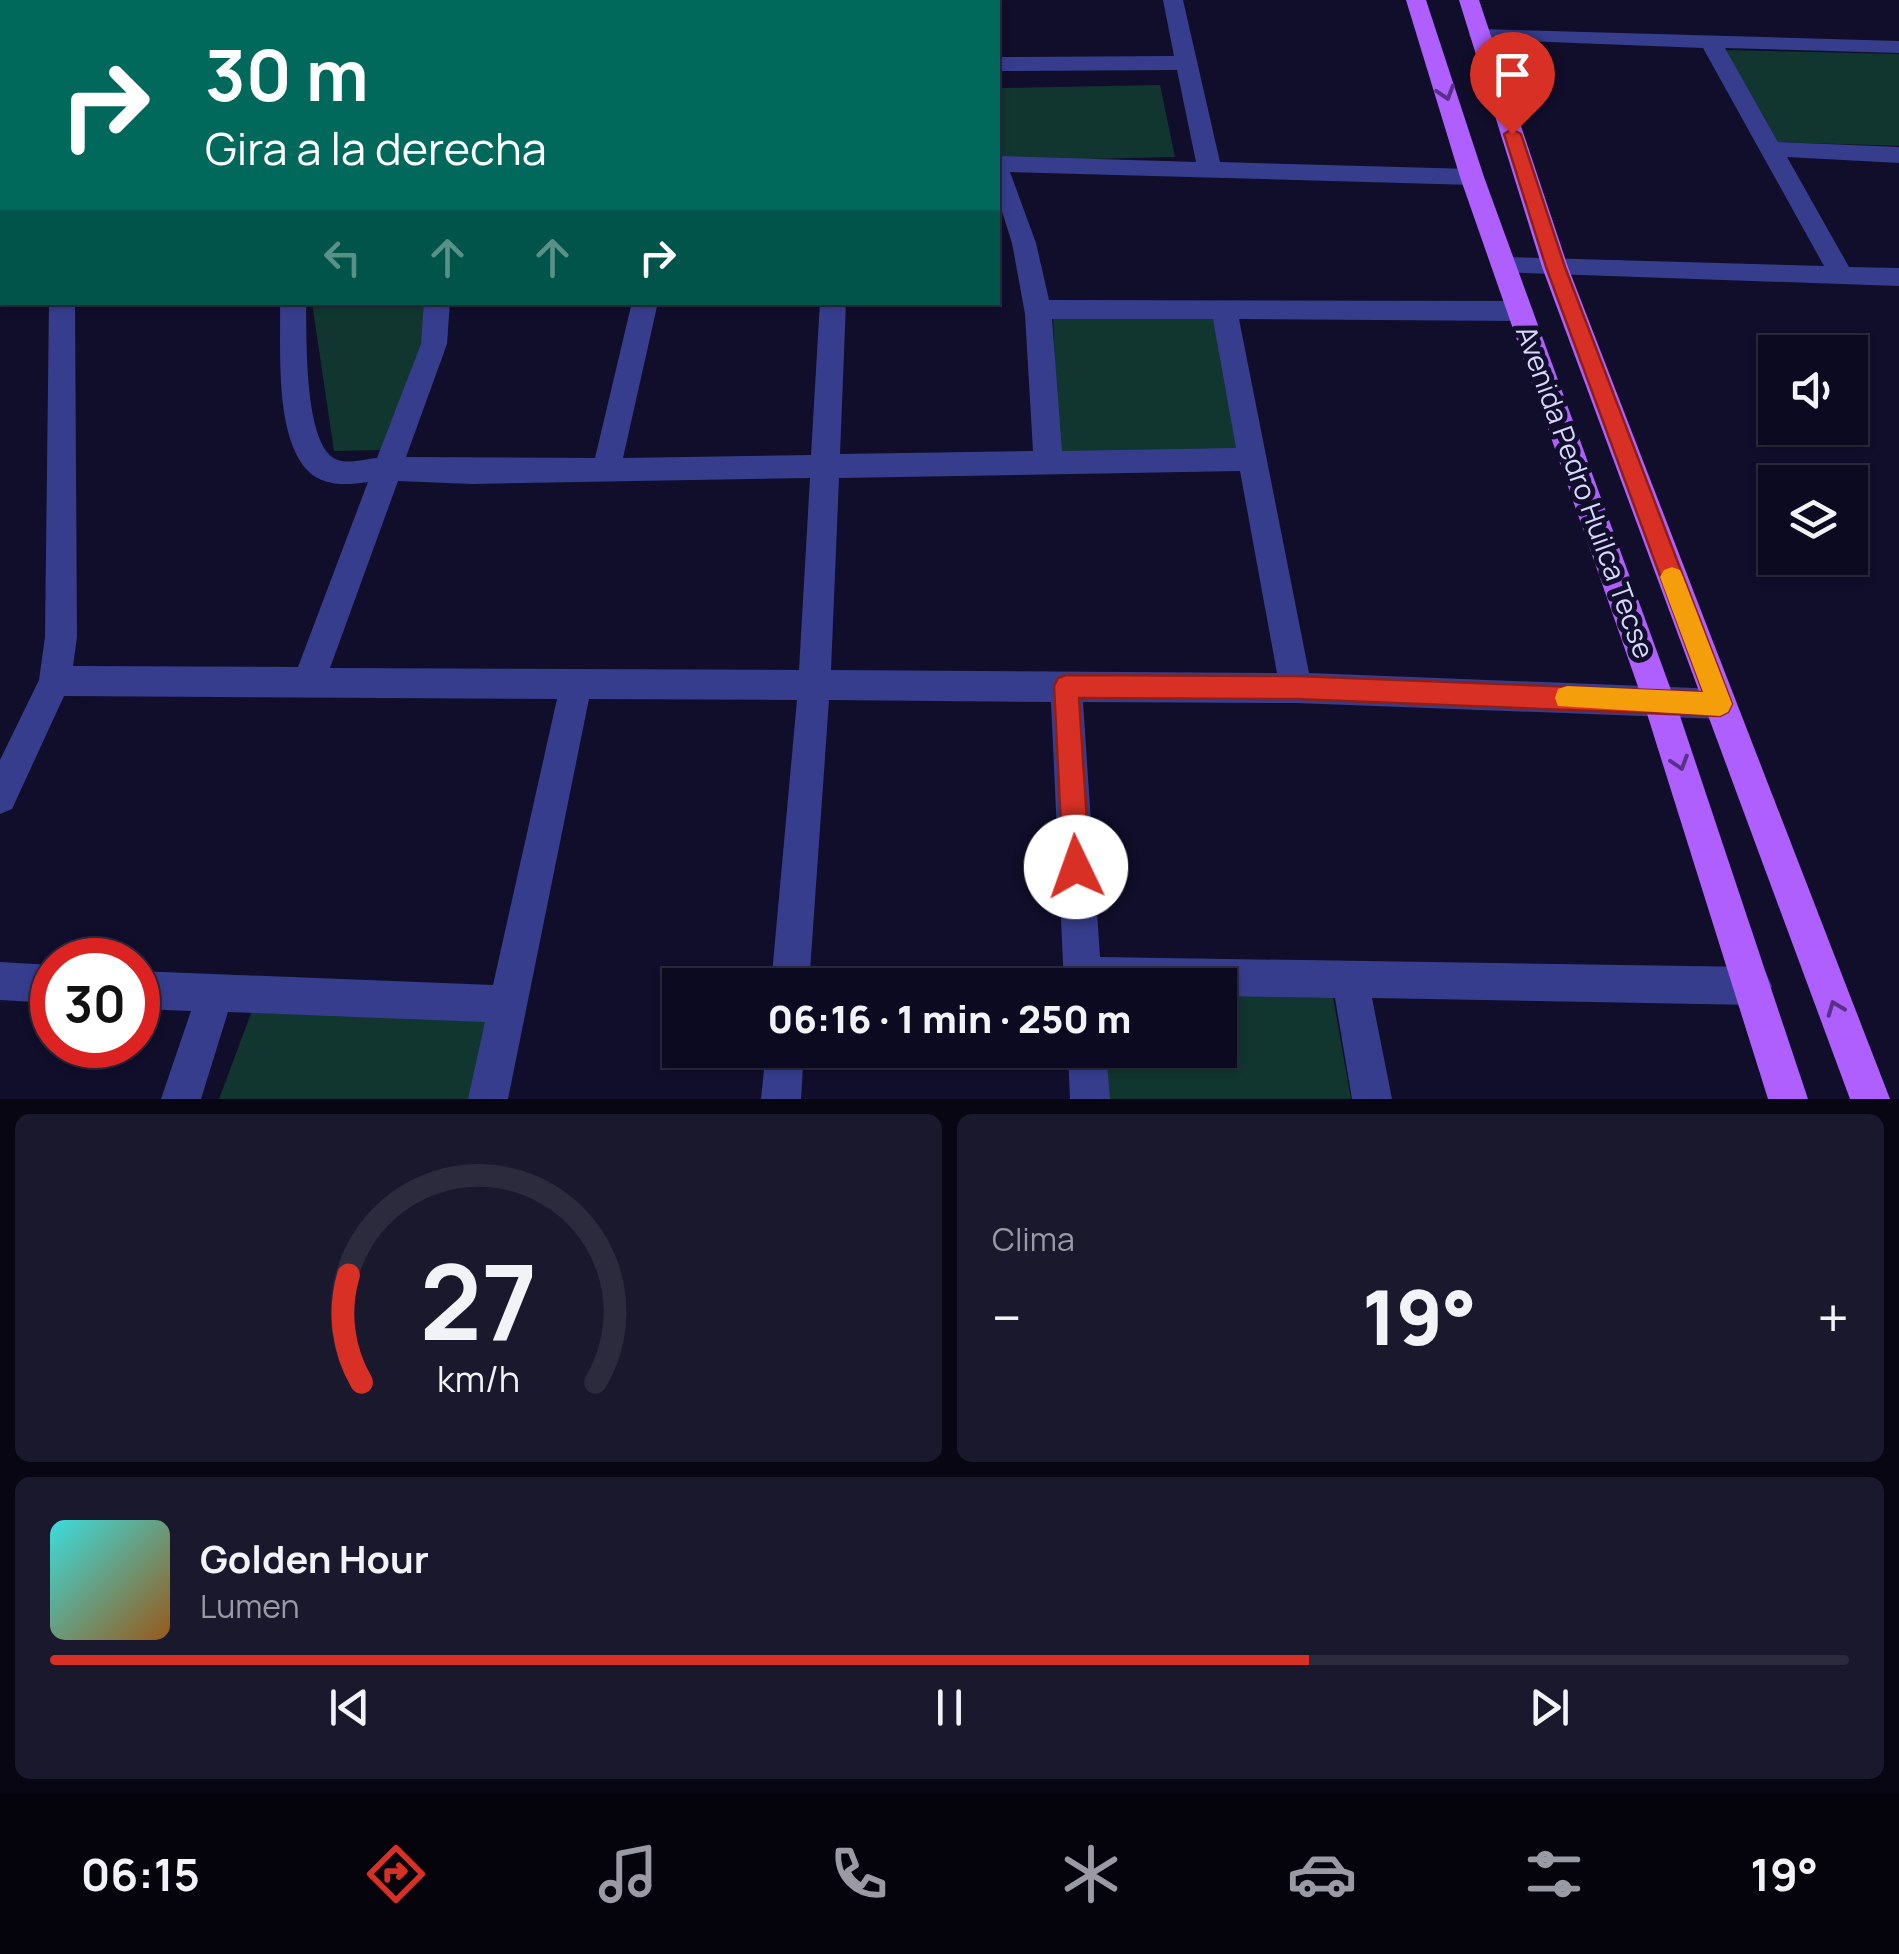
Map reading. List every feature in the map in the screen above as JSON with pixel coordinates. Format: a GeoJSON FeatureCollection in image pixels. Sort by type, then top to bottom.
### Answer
{"type":"FeatureCollection","features":[{"type":"Feature","properties":{"kind":"main road","name":"Avenida Pedro Huilca Tecse"},"geometry":{"type":"LineString","coordinates":[[1416,0],[1472,177],[1659,701],[1788,1099]]}},
{"type":"Feature","properties":{"kind":"main road","name":"Avenida Pedro Huilca Tecse"},"geometry":{"type":"LineString","coordinates":[[1469,0],[1556,267],[1870,1099]]}},
{"type":"Feature","properties":{"kind":"street"},"geometry":{"type":"LineString","coordinates":[[1173,0],[1210,172]]}},
{"type":"Feature","properties":{"kind":"street"},"geometry":{"type":"LineString","coordinates":[[1480,35],[1899,46]]}},
{"type":"Feature","properties":{"kind":"street"},"geometry":{"type":"LineString","coordinates":[[1710,41],[1842,276]]}},
{"type":"Feature","properties":{"kind":"street"},"geometry":{"type":"LineString","coordinates":[[1000,64],[1186,62]]}},
{"type":"Feature","properties":{"kind":"street"},"geometry":{"type":"LineString","coordinates":[[1770,149],[1899,155]]}},
{"type":"Feature","properties":{"kind":"street"},"geometry":{"type":"LineString","coordinates":[[1000,168],[1472,177]]}},
{"type":"Feature","properties":{"kind":"street"},"geometry":{"type":"LineString","coordinates":[[1000,173],[1013,204],[1040,309],[1048,462]]}},
{"type":"Feature","properties":{"kind":"street"},"geometry":{"type":"LineString","coordinates":[[1504,266],[1899,277]]}},
{"type":"Feature","properties":{"kind":"street"},"geometry":{"type":"LineString","coordinates":[[0,797],[55,681],[64,590],[62,305]]}},
{"type":"Feature","properties":{"kind":"street"},"geometry":{"type":"LineString","coordinates":[[293,305],[301,428],[306,450],[315,464],[335,472],[386,468],[472,472],[1252,459]]}},
{"type":"Feature","properties":{"kind":"street"},"geometry":{"type":"LineString","coordinates":[[308,682],[434,344],[437,305]]}},
{"type":"Feature","properties":{"kind":"street"},"geometry":{"type":"LineString","coordinates":[[606,470],[643,305]]}},
{"type":"Feature","properties":{"kind":"street"},"geometry":{"type":"LineString","coordinates":[[791,968],[814,686],[833,305]]}},
{"type":"Feature","properties":{"kind":"street"},"geometry":{"type":"LineString","coordinates":[[1040,309],[1520,310]]}},
{"type":"Feature","properties":{"kind":"street"},"geometry":{"type":"LineString","coordinates":[[1224,311],[1296,688]]}},
{"type":"Feature","properties":{"kind":"street"},"geometry":{"type":"LineString","coordinates":[[55,681],[1296,688],[1720,704]]}},
{"type":"Feature","properties":{"kind":"street"},"geometry":{"type":"LineString","coordinates":[[488,1099],[576,684]]}},
{"type":"Feature","properties":{"kind":"street"},"geometry":{"type":"LineString","coordinates":[[1066,686],[1082,968]]}},
{"type":"Feature","properties":{"kind":"street"},"geometry":{"type":"LineString","coordinates":[[1237,979],[1753,986]]}},
{"type":"Feature","properties":{"kind":"street"},"geometry":{"type":"LineString","coordinates":[[1350,979],[1372,1099]]}},
{"type":"Feature","properties":{"kind":"street"},"geometry":{"type":"LineString","coordinates":[[0,981],[30,983]]}},
{"type":"Feature","properties":{"kind":"street"},"geometry":{"type":"LineString","coordinates":[[160,991],[506,1004]]}},
{"type":"Feature","properties":{"kind":"street"},"geometry":{"type":"LineString","coordinates":[[182,1099],[214,995]]}},
{"type":"Feature","properties":{"kind":"street"},"geometry":{"type":"LineString","coordinates":[[780,1099],[783,1068]]}},
{"type":"Feature","properties":{"kind":"street"},"geometry":{"type":"LineString","coordinates":[[1088,1068],[1090,1099]]}},
{"type":"Feature","properties":{"kind":"green space"},"geometry":{"type":"Polygon","coordinates":[[[1726,50],[1899,54],[1899,146],[1778,142],[1726,50]]]}},
{"type":"Feature","properties":{"kind":"green space"},"geometry":{"type":"Polygon","coordinates":[[[1160,85],[1175,157],[1000,161],[1000,88],[1160,85]]]}},
{"type":"Feature","properties":{"kind":"green space"},"geometry":{"type":"Polygon","coordinates":[[[312,305],[428,305],[424,348],[382,450],[334,451],[312,305]]]}},
{"type":"Feature","properties":{"kind":"green space"},"geometry":{"type":"Polygon","coordinates":[[[1053,315],[1216,317],[1240,451],[1058,453],[1053,315]]]}},
{"type":"Feature","properties":{"kind":"green space"},"geometry":{"type":"Polygon","coordinates":[[[1237,995],[1333,997],[1351,1099],[1107,1099],[1105,1068],[1237,1068],[1237,995]]]}},
{"type":"Feature","properties":{"kind":"green space"},"geometry":{"type":"Polygon","coordinates":[[[498,996],[476,1099],[219,1099],[256,1000],[498,996]]]}},
{"type":"Feature","properties":{"kind":"slow traffic"},"geometry":{"type":"LineString","coordinates":[[1567,698],[1720,704],[1672,577]]}},
{"type":"Feature","properties":{"kind":"route"},"geometry":{"type":"LineString","coordinates":[[1076,867],[1066,686],[1296,688],[1720,704],[1556,267],[1512,134]]}}]}
